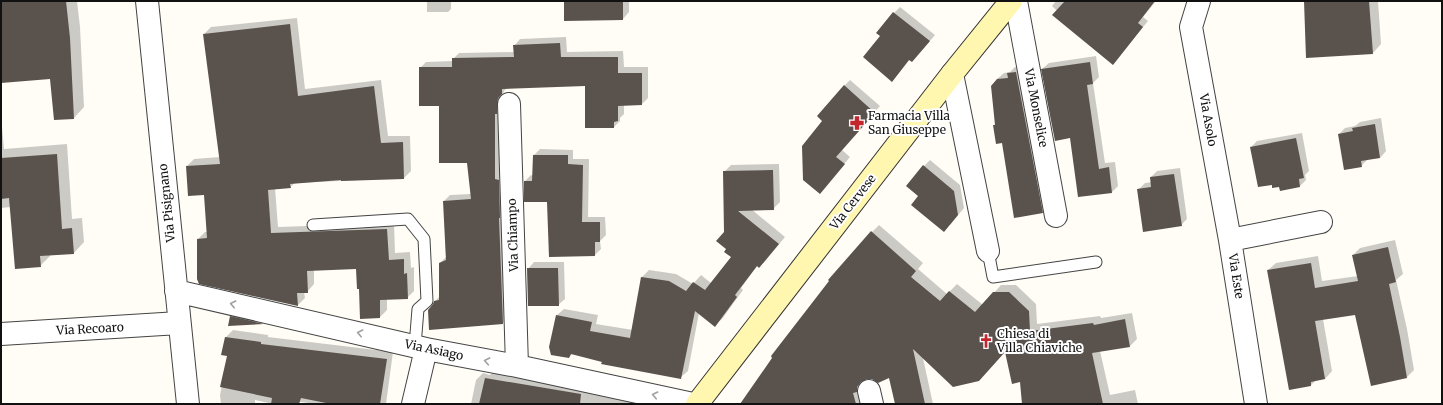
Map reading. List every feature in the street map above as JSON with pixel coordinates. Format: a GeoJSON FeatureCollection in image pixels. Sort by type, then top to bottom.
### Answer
{"type":"FeatureCollection","features":[{"type":"Feature","properties":{"kind":"main road","name":"Via Cervese"},"geometry":{"type":"LineString","coordinates":[[697,404],[952,74],[1011,1]]}},
{"type":"Feature","properties":{"kind":"street","name":"Via Pisignano"},"geometry":{"type":"LineString","coordinates":[[147,1],[188,404]]}},
{"type":"Feature","properties":{"kind":"street","name":"Via Monselice"},"geometry":{"type":"LineString","coordinates":[[1016,1],[1056,216]]}},
{"type":"Feature","properties":{"kind":"street","name":"Via Asolo"},"geometry":{"type":"LineString","coordinates":[[1199,1],[1191,27],[1230,240]]}},
{"type":"Feature","properties":{"kind":"street"},"geometry":{"type":"LineString","coordinates":[[952,74],[988,251]]}},
{"type":"Feature","properties":{"kind":"street","name":"Via Chiampo"},"geometry":{"type":"LineString","coordinates":[[509,104],[517,366]]}},
{"type":"Feature","properties":{"kind":"street","name":"Via Este"},"geometry":{"type":"LineString","coordinates":[[1256,404],[1230,240],[1322,222]]}},
{"type":"Feature","properties":{"kind":"street","name":"Via Asiago"},"geometry":{"type":"LineString","coordinates":[[176,291],[420,348],[517,366],[693,404]]}},
{"type":"Feature","properties":{"kind":"street","name":"Via Recoaro"},"geometry":{"type":"LineString","coordinates":[[1,334],[179,323]]}},
{"type":"Feature","properties":{"kind":"street"},"geometry":{"type":"LineString","coordinates":[[413,404],[420,348]]}},
{"type":"Feature","properties":{"kind":"lane"},"geometry":{"type":"LineString","coordinates":[[313,225],[408,219],[424,239],[427,300],[418,309],[420,348]]}},
{"type":"Feature","properties":{"kind":"lane"},"geometry":{"type":"LineString","coordinates":[[988,251],[993,277],[1096,262]]}},
{"type":"Feature","properties":{"kind":"building"},"geometry":{"type":"Polygon","coordinates":[[[1,1],[66,1],[70,38],[74,119],[54,120],[50,79],[1,83],[1,1]]]}},
{"type":"Feature","properties":{"kind":"building"},"geometry":{"type":"Polygon","coordinates":[[[564,1],[623,1],[623,20],[564,21],[564,1]]]}},
{"type":"Feature","properties":{"kind":"building"},"geometry":{"type":"Polygon","coordinates":[[[1065,1],[1155,1],[1138,23],[1143,27],[1113,65],[1052,15],[1065,1]]]}},
{"type":"Feature","properties":{"kind":"building"},"geometry":{"type":"Polygon","coordinates":[[[1304,1],[1369,1],[1373,54],[1306,58],[1304,1]]]}},
{"type":"Feature","properties":{"kind":"building"},"geometry":{"type":"Polygon","coordinates":[[[893,12],[930,41],[912,62],[909,60],[892,82],[863,57],[880,36],[876,33],[893,12]]]}},
{"type":"Feature","properties":{"kind":"building"},"geometry":{"type":"Polygon","coordinates":[[[290,24],[298,96],[374,86],[381,143],[403,142],[404,179],[341,180],[290,184],[291,188],[268,190],[271,233],[387,229],[389,260],[404,259],[404,274],[407,273],[408,299],[380,300],[380,318],[360,319],[359,289],[357,289],[356,269],[307,271],[308,293],[297,293],[298,306],[199,284],[197,279],[197,239],[207,238],[204,195],[188,196],[186,166],[220,164],[203,34],[290,24]]]}},
{"type":"Feature","properties":{"kind":"building"},"geometry":{"type":"Polygon","coordinates":[[[560,43],[561,57],[618,57],[618,73],[642,73],[642,105],[618,106],[618,121],[614,122],[614,128],[585,128],[585,86],[502,89],[502,94],[498,98],[497,114],[495,114],[495,179],[499,180],[503,324],[429,330],[428,310],[434,301],[439,300],[439,263],[446,260],[443,201],[471,199],[467,163],[439,163],[439,106],[419,106],[419,67],[452,67],[452,58],[514,57],[513,45],[560,43]]]}},
{"type":"Feature","properties":{"kind":"building"},"geometry":{"type":"Polygon","coordinates":[[[1090,62],[1093,84],[1087,85],[1099,169],[1109,167],[1112,193],[1078,197],[1070,138],[1055,141],[1041,69],[1090,62]]]}},
{"type":"Feature","properties":{"kind":"building"},"geometry":{"type":"Polygon","coordinates":[[[1016,72],[1043,213],[1014,218],[1002,143],[996,144],[993,125],[995,125],[991,86],[997,79],[1008,78],[1007,73],[1016,72]]]}},
{"type":"Feature","properties":{"kind":"building"},"geometry":{"type":"Polygon","coordinates":[[[844,85],[875,113],[836,157],[845,164],[820,194],[803,180],[802,146],[822,121],[817,116],[844,85]]]}},
{"type":"Feature","properties":{"kind":"building"},"geometry":{"type":"Polygon","coordinates":[[[1375,124],[1380,158],[1361,161],[1362,167],[1344,170],[1338,134],[1353,131],[1352,128],[1375,124]]]}},
{"type":"Feature","properties":{"kind":"building"},"geometry":{"type":"Polygon","coordinates":[[[1296,138],[1304,178],[1299,179],[1300,187],[1280,191],[1279,187],[1272,188],[1272,185],[1258,187],[1250,147],[1296,138]]]}},
{"type":"Feature","properties":{"kind":"building"},"geometry":{"type":"Polygon","coordinates":[[[57,154],[62,229],[72,228],[74,254],[40,256],[41,267],[15,269],[9,198],[1,199],[1,158],[57,154]]]}},
{"type":"Feature","properties":{"kind":"building"},"geometry":{"type":"Polygon","coordinates":[[[533,155],[568,155],[568,164],[583,165],[582,222],[600,222],[600,242],[595,242],[595,256],[549,257],[547,202],[524,202],[524,181],[532,181],[533,155]]]}},
{"type":"Feature","properties":{"kind":"building"},"geometry":{"type":"Polygon","coordinates":[[[923,165],[954,191],[958,215],[944,232],[911,205],[918,196],[906,186],[923,165]]]}},
{"type":"Feature","properties":{"kind":"building"},"geometry":{"type":"Polygon","coordinates":[[[773,170],[774,210],[738,211],[779,244],[759,268],[757,266],[735,295],[737,297],[715,327],[695,311],[681,379],[601,364],[602,362],[571,354],[569,358],[551,355],[549,347],[556,315],[592,322],[590,331],[630,338],[641,277],[669,281],[686,291],[693,282],[705,290],[731,257],[724,252],[726,249],[716,241],[724,232],[723,171],[773,170]]]}},
{"type":"Feature","properties":{"kind":"building"},"geometry":{"type":"Polygon","coordinates":[[[1174,174],[1182,226],[1143,232],[1137,189],[1151,187],[1150,177],[1174,174]]]}},
{"type":"Feature","properties":{"kind":"building"},"geometry":{"type":"Polygon","coordinates":[[[871,231],[916,271],[911,277],[940,301],[949,291],[975,312],[993,292],[1009,292],[1029,311],[1030,331],[1093,323],[1094,325],[1125,319],[1130,347],[1092,353],[1103,404],[1022,404],[1020,382],[1012,384],[1005,352],[979,381],[953,387],[913,349],[925,404],[895,404],[889,378],[878,383],[872,379],[867,379],[861,382],[857,387],[857,392],[853,393],[856,404],[740,404],[772,358],[771,356],[829,281],[828,280],[871,231]]]}},
{"type":"Feature","properties":{"kind":"building"},"geometry":{"type":"Polygon","coordinates":[[[1388,247],[1396,282],[1389,284],[1407,378],[1371,386],[1355,315],[1315,321],[1325,379],[1311,382],[1311,386],[1289,390],[1267,270],[1311,263],[1315,288],[1358,281],[1352,255],[1388,247]]]}},
{"type":"Feature","properties":{"kind":"building"},"geometry":{"type":"Polygon","coordinates":[[[527,268],[558,268],[559,306],[528,306],[527,268]]]}},
{"type":"Feature","properties":{"kind":"building"},"geometry":{"type":"Polygon","coordinates":[[[230,316],[264,324],[228,326],[230,316]]]}},
{"type":"Feature","properties":{"kind":"building"},"geometry":{"type":"Polygon","coordinates":[[[225,337],[261,342],[261,344],[387,359],[380,404],[331,404],[301,398],[299,404],[271,404],[272,398],[220,387],[227,356],[221,355],[225,337]]]}},
{"type":"Feature","properties":{"kind":"building"},"geometry":{"type":"Polygon","coordinates":[[[485,378],[581,394],[580,404],[479,404],[485,378]]]}},
{"type":"Feature","properties":{"kind":"place","name":"Farmacia Villa San Giuseppe"},"geometry":{"type":"Point","coordinates":[857,123]}},
{"type":"Feature","properties":{"kind":"place","name":"Chiesa di Villa Chiaviche"},"geometry":{"type":"Point","coordinates":[986,341]}}]}
